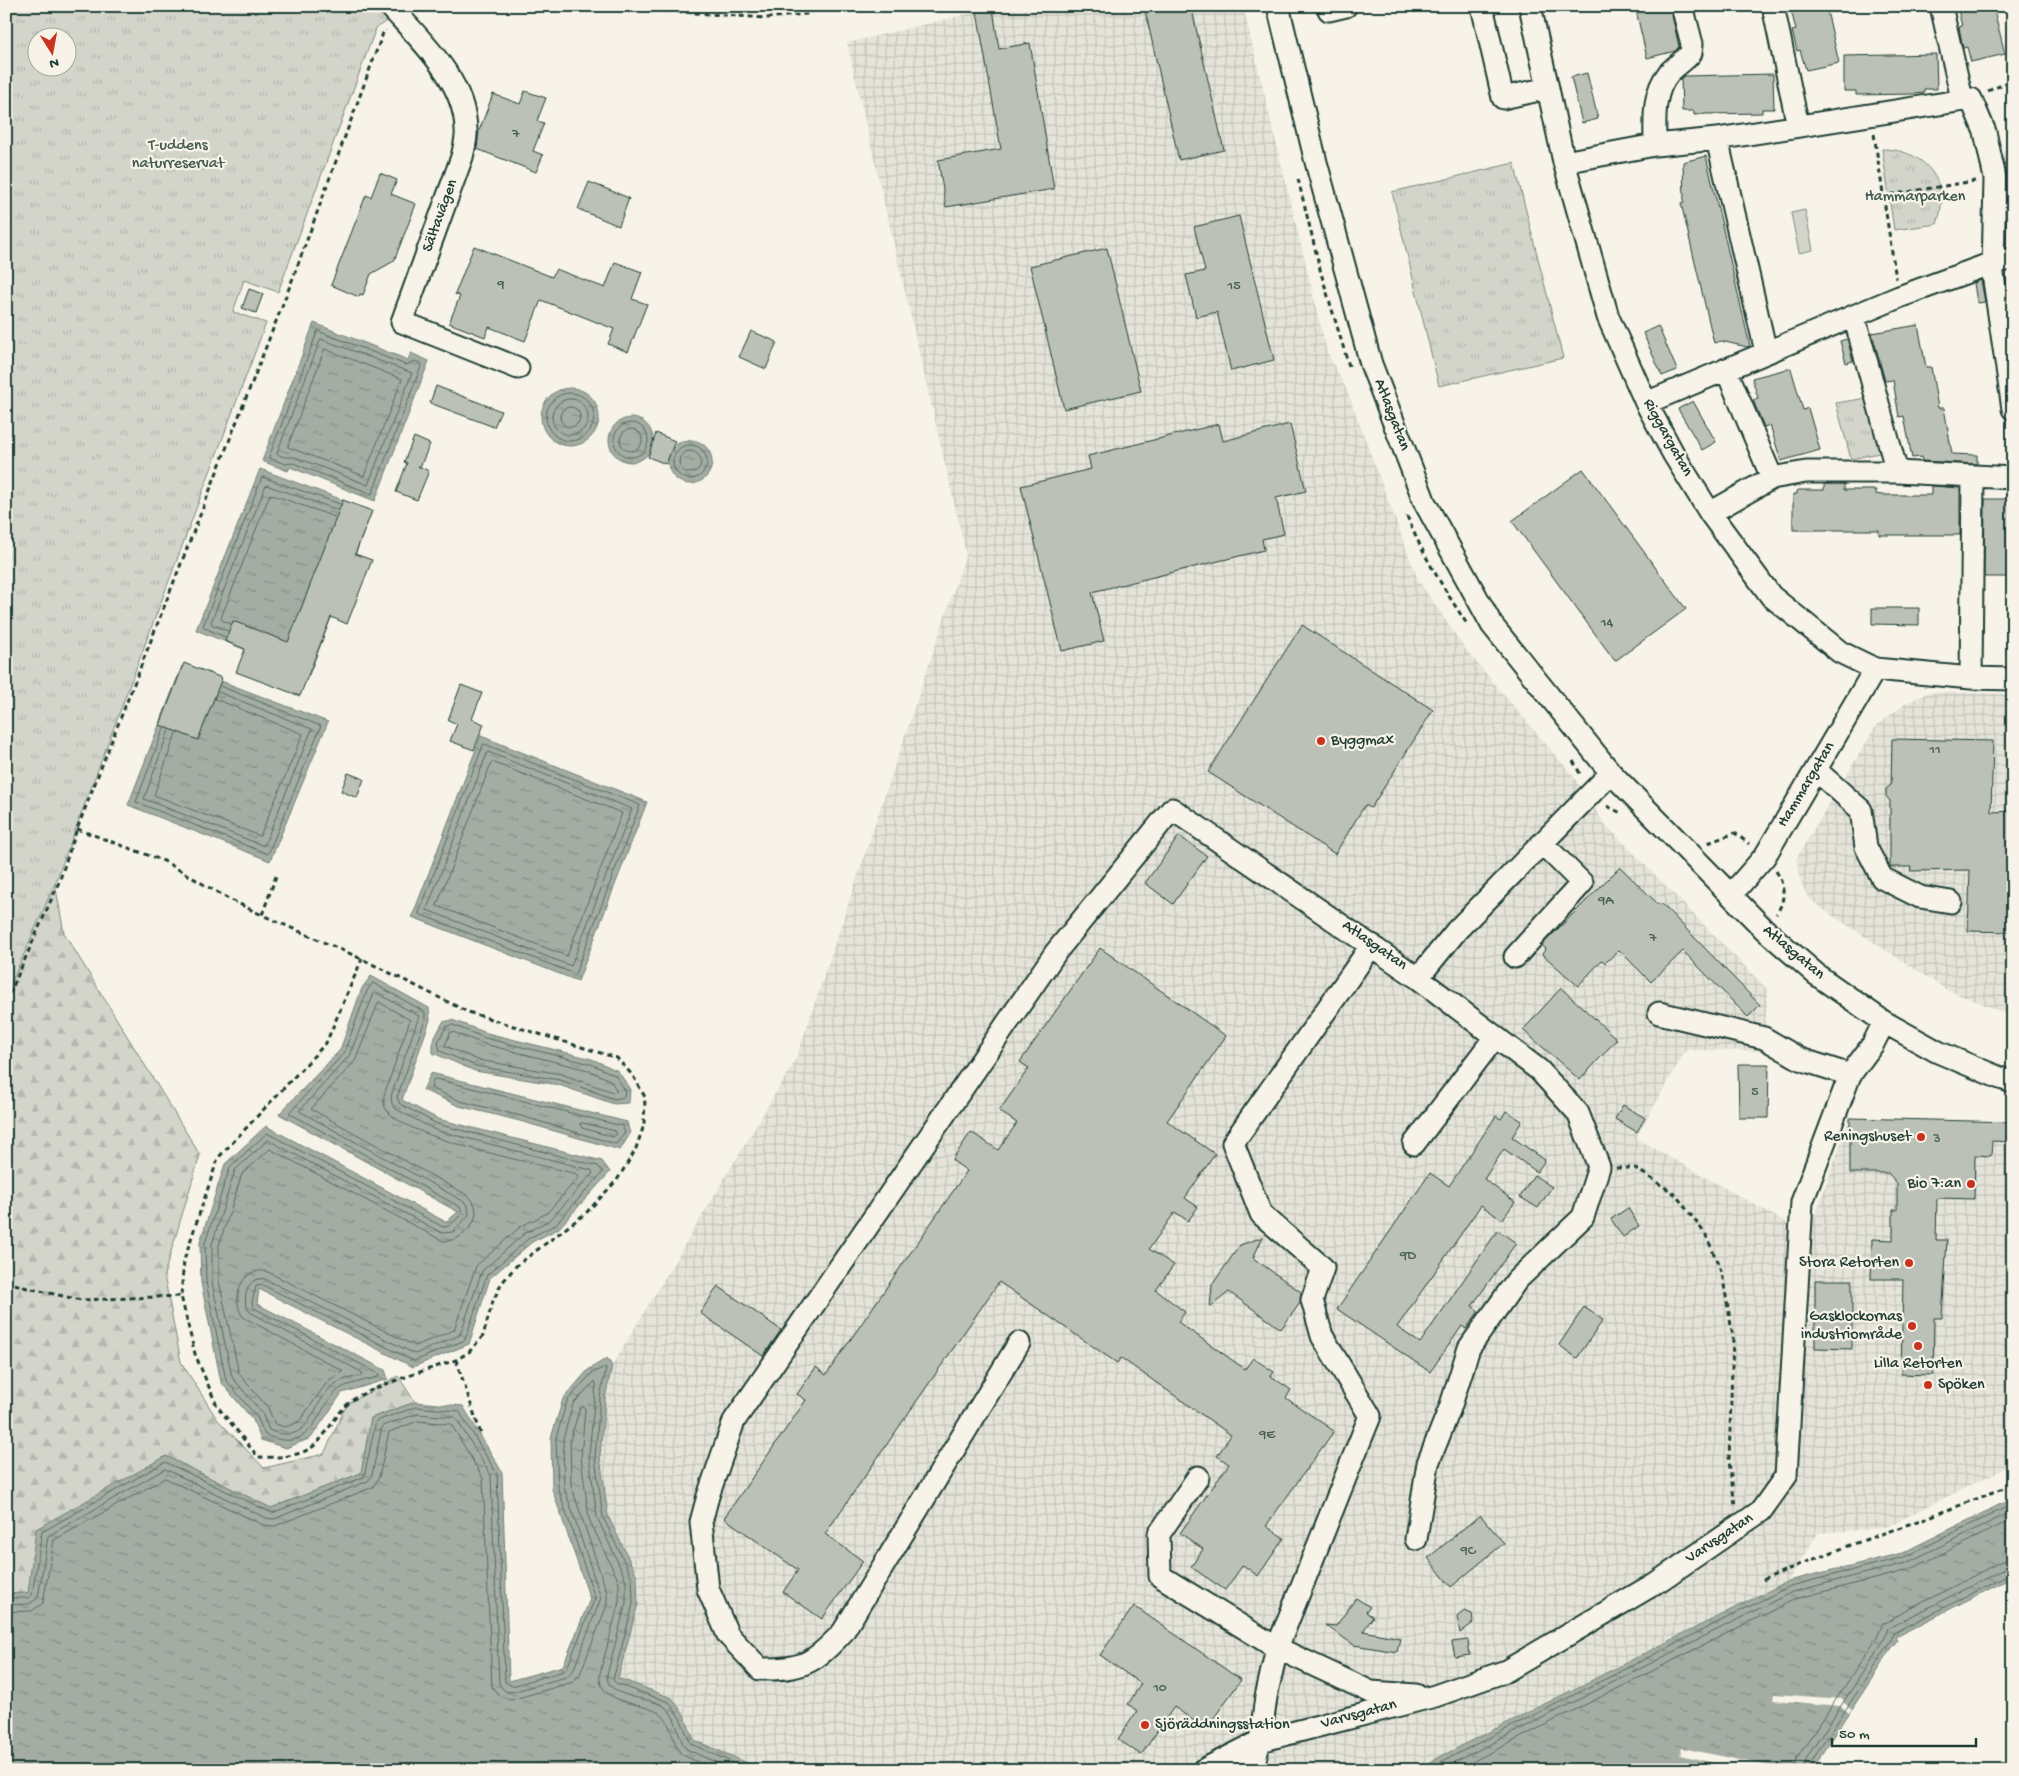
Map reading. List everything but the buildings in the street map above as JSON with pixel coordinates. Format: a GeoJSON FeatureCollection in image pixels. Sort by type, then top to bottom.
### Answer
{"type":"FeatureCollection","features":[{"type":"Feature","properties":{"kind":"street","name":"Atlasgatan"},"geometry":{"type":"LineString","coordinates":[[1278,6],[1316,162],[1372,364],[1425,503],[1492,625],[1611,773],[1764,929],[1817,975],[1884,1022],[1938,1052],[2013,1082]]}},
{"type":"Feature","properties":{"kind":"street"},"geometry":{"type":"LineString","coordinates":[[1482,6],[1503,98],[1548,88]]}},
{"type":"Feature","properties":{"kind":"street","name":"Riggargatan"},"geometry":{"type":"LineString","coordinates":[[1530,6],[1564,162],[1608,316],[1646,403],[1674,455],[1710,513],[1771,596],[1840,652],[1875,669],[1971,678],[2013,679]]}},
{"type":"Feature","properties":{"kind":"street"},"geometry":{"type":"LineString","coordinates":[[1656,145],[1654,113],[1660,87],[1669,73],[1691,53],[1692,44],[1682,6]]}},
{"type":"Feature","properties":{"kind":"street"},"geometry":{"type":"LineString","coordinates":[[1773,6],[1798,126]]}},
{"type":"Feature","properties":{"kind":"street"},"geometry":{"type":"LineString","coordinates":[[1941,6],[1966,99],[1985,132],[1995,178],[2004,261],[1993,274],[2013,409]]}},
{"type":"Feature","properties":{"kind":"street","name":"Sältavägen"},"geometry":{"type":"LineString","coordinates":[[395,11],[439,62],[460,96],[466,130],[462,156],[402,322],[518,368]]}},
{"type":"Feature","properties":{"kind":"street"},"geometry":{"type":"LineString","coordinates":[[1564,162],[1656,145],[1717,139],[1966,99]]}},
{"type":"Feature","properties":{"kind":"street"},"geometry":{"type":"LineString","coordinates":[[1717,139],[1766,352]]}},
{"type":"Feature","properties":{"kind":"street"},"geometry":{"type":"LineString","coordinates":[[1646,403],[1899,297],[2004,261]]}},
{"type":"Feature","properties":{"kind":"street"},"geometry":{"type":"LineString","coordinates":[[1854,316],[1897,472]]}},
{"type":"Feature","properties":{"kind":"street"},"geometry":{"type":"LineString","coordinates":[[1726,369],[1772,478]]}},
{"type":"Feature","properties":{"kind":"street"},"geometry":{"type":"LineString","coordinates":[[1710,513],[1772,478],[1806,472],[1897,472],[2013,478]]}},
{"type":"Feature","properties":{"kind":"street"},"geometry":{"type":"LineString","coordinates":[[1971,678],[1973,477]]}},
{"type":"Feature","properties":{"kind":"street","name":"Hammargatan"},"geometry":{"type":"LineString","coordinates":[[1731,896],[1765,856],[1875,669]]}},
{"type":"Feature","properties":{"kind":"street"},"geometry":{"type":"LineString","coordinates":[[1816,770],[1860,810],[1866,847],[1882,878],[1920,897],[1951,902]]}},
{"type":"Feature","properties":{"kind":"street","name":"Atlasgatan"},"geometry":{"type":"LineString","coordinates":[[1019,1343],[843,1632],[821,1656],[789,1670],[760,1669],[728,1635],[708,1590],[701,1522],[734,1421],[1056,952],[1172,809],[1270,874],[1418,978],[1457,930],[1544,844],[1611,773]]}},
{"type":"Feature","properties":{"kind":"street"},"geometry":{"type":"LineString","coordinates":[[1515,958],[1582,883],[1544,844]]}},
{"type":"Feature","properties":{"kind":"street"},"geometry":{"type":"LineString","coordinates":[[1252,1770],[1260,1741],[1266,1697],[1277,1648],[1370,1416],[1322,1336],[1312,1300],[1323,1268],[1261,1214],[1233,1144],[1372,945]]}},
{"type":"Feature","properties":{"kind":"street"},"geometry":{"type":"LineString","coordinates":[[1416,1539],[1428,1463],[1450,1408],[1469,1348],[1517,1280],[1583,1217],[1599,1167],[1578,1113],[1539,1070],[1418,978]]}},
{"type":"Feature","properties":{"kind":"street"},"geometry":{"type":"LineString","coordinates":[[1658,1013],[1764,1038],[1800,1059],[1850,1075]]}},
{"type":"Feature","properties":{"kind":"street","name":"Varvsgatan"},"geometry":{"type":"LineString","coordinates":[[1203,1770],[1260,1741],[1435,1696],[1506,1671],[1656,1583],[1738,1526],[1762,1512],[1786,1476],[1802,1202],[1850,1075],[1873,1044],[1884,1022]]}},
{"type":"Feature","properties":{"kind":"street"},"geometry":{"type":"LineString","coordinates":[[1414,1144],[1495,1037]]}},
{"type":"Feature","properties":{"kind":"street"},"geometry":{"type":"LineString","coordinates":[[1198,1477],[1159,1534],[1160,1576],[1277,1648],[1371,1692],[1435,1696]]}},
{"type":"Feature","properties":{"kind":"path"},"geometry":{"type":"LineString","coordinates":[[6,1002],[59,882],[293,278],[382,33],[395,11],[449,6]]}},
{"type":"Feature","properties":{"kind":"path"},"geometry":{"type":"LineString","coordinates":[[596,6],[766,18],[806,14],[827,6]]}},
{"type":"Feature","properties":{"kind":"path"},"geometry":{"type":"LineString","coordinates":[[1966,99],[2013,80]]}},
{"type":"Feature","properties":{"kind":"path"},"geometry":{"type":"LineString","coordinates":[[1872,114],[1882,196],[1899,297]]}},
{"type":"Feature","properties":{"kind":"path"},"geometry":{"type":"LineString","coordinates":[[1296,170],[1321,273],[1350,370]]}},
{"type":"Feature","properties":{"kind":"path"},"geometry":{"type":"LineString","coordinates":[[1882,196],[1995,178]]}},
{"type":"Feature","properties":{"kind":"path"},"geometry":{"type":"LineString","coordinates":[[1404,509],[1415,536],[1442,586],[1471,632]]}},
{"type":"Feature","properties":{"kind":"path"},"geometry":{"type":"LineString","coordinates":[[1567,753],[1591,795],[1626,816]]}},
{"type":"Feature","properties":{"kind":"path"},"geometry":{"type":"LineString","coordinates":[[78,829],[164,861],[227,898],[362,960],[468,1012],[617,1058],[633,1076],[645,1097],[644,1126],[635,1151],[617,1180],[586,1213],[516,1266],[501,1284],[493,1301],[483,1336],[469,1352],[456,1360],[358,1396],[341,1410],[318,1443],[305,1452],[271,1458],[258,1457],[217,1406],[195,1354],[181,1296],[184,1260],[218,1158],[326,1043],[362,960]]}},
{"type":"Feature","properties":{"kind":"path"},"geometry":{"type":"LineString","coordinates":[[262,914],[276,876]]}},
{"type":"Feature","properties":{"kind":"path"},"geometry":{"type":"LineString","coordinates":[[1599,1167],[1635,1168],[1675,1194],[1706,1235],[1722,1273],[1733,1337],[1729,1461],[1738,1526]]}},
{"type":"Feature","properties":{"kind":"path"},"geometry":{"type":"LineString","coordinates":[[6,1281],[81,1300],[181,1296]]}},
{"type":"Feature","properties":{"kind":"path"},"geometry":{"type":"LineString","coordinates":[[456,1360],[481,1434]]}},
{"type":"Feature","properties":{"kind":"path"},"geometry":{"type":"LineString","coordinates":[[1763,1580],[1875,1535],[1961,1506],[2013,1484]]}},
{"type":"Feature","properties":{"kind":"shaded area"},"geometry":{"type":"Polygon","coordinates":[[[1001,6],[1243,6],[1327,352],[1346,388],[1418,580],[1466,650],[1573,776],[1605,824],[1768,990],[1763,1051],[1686,1050],[1636,1138],[1808,1235],[1850,1118],[2013,1122],[2013,1464],[1884,1528],[1818,1533],[1788,1581],[1414,1770],[764,1770],[694,1740],[684,1715],[672,1698],[618,1679],[638,1604],[637,1576],[608,1516],[600,1456],[605,1398],[612,1366],[796,1059],[966,554],[847,43],[1001,6]]]}},
{"type":"Feature","properties":{"kind":"shaded area"},"geometry":{"type":"Polygon","coordinates":[[[2013,122],[2013,246],[2009,247],[2002,158],[2013,122]]]}},
{"type":"Feature","properties":{"kind":"shaded area"},"geometry":{"type":"Polygon","coordinates":[[[1929,692],[2013,694],[2013,1016],[1947,990],[1821,908],[1807,896],[1801,882],[1796,859],[1876,726],[1905,704],[1929,692]]]}},
{"type":"Feature","properties":{"kind":"green space","name":"T-uddens naturreservat"},"geometry":{"type":"Polygon","coordinates":[[[6,6],[409,6],[376,28],[278,292],[244,280],[233,312],[266,323],[56,881],[6,995],[6,6]]]}},
{"type":"Feature","properties":{"kind":"green space"},"geometry":{"type":"Polygon","coordinates":[[[600,6],[816,6],[802,11],[600,6]]]}},
{"type":"Feature","properties":{"kind":"green space","name":"Hammarparken"},"geometry":{"type":"Polygon","coordinates":[[[1882,149],[1911,155],[1931,171],[1938,182],[1941,195],[1941,209],[1937,224],[1894,230],[1882,149]]]}},
{"type":"Feature","properties":{"kind":"green space"},"geometry":{"type":"Polygon","coordinates":[[[1514,163],[1563,358],[1439,386],[1392,192],[1514,163]]]}},
{"type":"Feature","properties":{"kind":"green space"},"geometry":{"type":"Polygon","coordinates":[[[1805,210],[1813,250],[1799,253],[1791,213],[1805,210]]]}},
{"type":"Feature","properties":{"kind":"green space"},"geometry":{"type":"Polygon","coordinates":[[[1867,398],[1879,453],[1851,459],[1836,403],[1867,398]]]}},
{"type":"Feature","properties":{"kind":"green space"},"geometry":{"type":"Polygon","coordinates":[[[6,677],[41,805],[64,933],[200,1155],[164,1275],[181,1362],[217,1419],[264,1468],[324,1454],[347,1404],[398,1376],[415,1402],[371,1418],[361,1473],[271,1508],[165,1456],[28,1593],[6,1594],[6,677]]]}},
{"type":"Feature","properties":{"kind":"water"},"geometry":{"type":"Polygon","coordinates":[[[314,323],[408,360],[411,353],[429,361],[375,501],[290,467],[288,471],[262,461],[314,323]]]}},
{"type":"Feature","properties":{"kind":"water"},"geometry":{"type":"Polygon","coordinates":[[[564,388],[576,388],[591,396],[599,411],[599,423],[591,438],[576,446],[564,446],[549,438],[541,423],[541,411],[549,396],[564,388]]]}},
{"type":"Feature","properties":{"kind":"water"},"geometry":{"type":"Polygon","coordinates":[[[635,418],[647,424],[652,431],[652,449],[647,456],[640,461],[627,462],[619,459],[612,452],[609,436],[612,428],[619,421],[635,418]]]}},
{"type":"Feature","properties":{"kind":"water"},"geometry":{"type":"Polygon","coordinates":[[[686,440],[694,440],[706,446],[712,462],[706,478],[694,484],[686,484],[674,478],[668,466],[668,458],[674,446],[686,440]]]}},
{"type":"Feature","properties":{"kind":"water"},"geometry":{"type":"Polygon","coordinates":[[[260,469],[372,511],[309,675],[196,630],[260,469]]]}},
{"type":"Feature","properties":{"kind":"water"},"geometry":{"type":"Polygon","coordinates":[[[182,666],[328,722],[270,861],[128,805],[182,666]]]}},
{"type":"Feature","properties":{"kind":"water"},"geometry":{"type":"Polygon","coordinates":[[[481,736],[647,802],[578,981],[412,917],[481,736]]]}},
{"type":"Feature","properties":{"kind":"water"},"geometry":{"type":"Polygon","coordinates":[[[371,976],[429,1008],[430,1020],[402,1100],[438,1119],[602,1161],[610,1172],[558,1229],[532,1242],[490,1278],[469,1344],[413,1367],[259,1289],[257,1304],[385,1370],[388,1379],[342,1393],[311,1438],[286,1448],[261,1440],[253,1420],[221,1382],[201,1283],[200,1242],[225,1164],[266,1126],[446,1222],[458,1212],[279,1114],[340,1050],[362,988],[371,976]]]}},
{"type":"Feature","properties":{"kind":"water"},"geometry":{"type":"Polygon","coordinates":[[[452,1020],[487,1033],[592,1059],[618,1071],[630,1089],[629,1103],[614,1104],[559,1085],[475,1071],[433,1053],[433,1041],[443,1022],[452,1020]]]}},
{"type":"Feature","properties":{"kind":"water"},"geometry":{"type":"Polygon","coordinates":[[[431,1073],[627,1122],[630,1134],[620,1150],[520,1121],[459,1106],[423,1090],[431,1073]]]}},
{"type":"Feature","properties":{"kind":"water"},"geometry":{"type":"Polygon","coordinates":[[[607,1358],[612,1366],[605,1398],[600,1456],[608,1516],[637,1576],[638,1604],[618,1678],[672,1698],[684,1715],[694,1740],[764,1770],[6,1770],[6,1594],[28,1593],[36,1529],[166,1456],[271,1508],[361,1473],[371,1418],[415,1402],[463,1406],[502,1472],[509,1681],[563,1666],[590,1599],[552,1489],[551,1438],[563,1399],[588,1370],[607,1358]]]}},
{"type":"Feature","properties":{"kind":"water"},"geometry":{"type":"Polygon","coordinates":[[[2013,1498],[2013,1577],[1895,1637],[1897,1640],[1812,1770],[1414,1770],[1788,1581],[1902,1553],[2013,1498]]]}},
{"type":"Feature","properties":{"kind":"pier"},"geometry":{"type":"Polygon","coordinates":[[[1775,1694],[1843,1699],[1844,1703],[1852,1709],[1849,1713],[1840,1706],[1774,1700],[1775,1694]]]}},
{"type":"Feature","properties":{"kind":"pier"},"geometry":{"type":"Polygon","coordinates":[[[1682,1748],[1788,1770],[1746,1770],[1680,1755],[1682,1748]]]}},
{"type":"Feature","properties":{"kind":"place","name":"Byggmax"},"geometry":{"type":"Point","coordinates":[1321,741]}},
{"type":"Feature","properties":{"kind":"place","name":"Reningshuset"},"geometry":{"type":"Point","coordinates":[1921,1137]}},
{"type":"Feature","properties":{"kind":"place","name":"Bio 7:an"},"geometry":{"type":"Point","coordinates":[1971,1184]}},
{"type":"Feature","properties":{"kind":"place","name":"Stora Retorten"},"geometry":{"type":"Point","coordinates":[1909,1263]}},
{"type":"Feature","properties":{"kind":"place","name":"Gasklockornas industriområde"},"geometry":{"type":"Point","coordinates":[1912,1326]}},
{"type":"Feature","properties":{"kind":"place","name":"Lilla Retorten"},"geometry":{"type":"Point","coordinates":[1918,1346]}},
{"type":"Feature","properties":{"kind":"place","name":"Spöken"},"geometry":{"type":"Point","coordinates":[1928,1385]}},
{"type":"Feature","properties":{"kind":"place","name":"Sjöräddningsstation"},"geometry":{"type":"Point","coordinates":[1145,1725]}}]}
